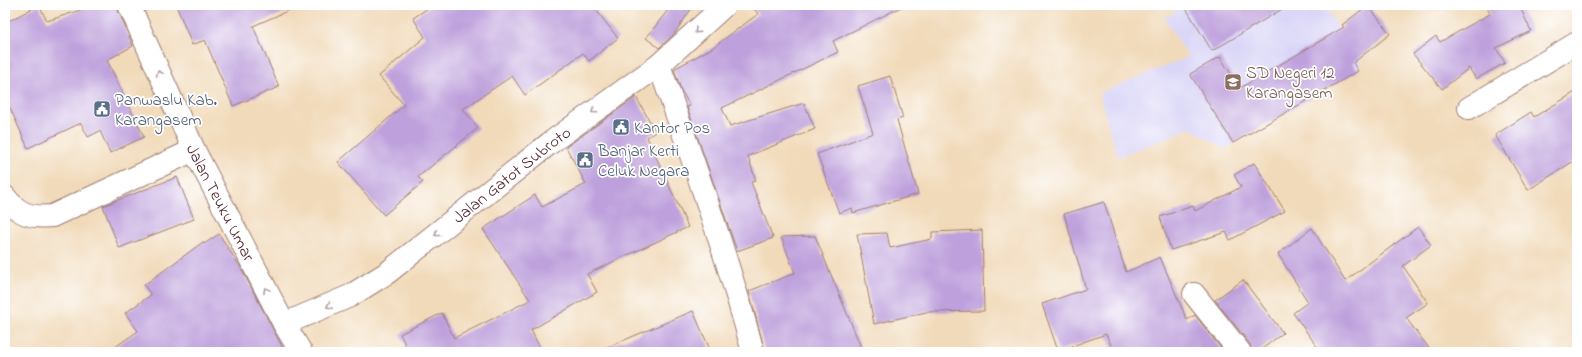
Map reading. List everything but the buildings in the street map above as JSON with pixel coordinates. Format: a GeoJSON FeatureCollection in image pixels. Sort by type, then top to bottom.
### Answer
{"type":"FeatureCollection","features":[{"type":"Feature","properties":{"kind":"street","name":"Jalan Teuku Umar"},"geometry":{"type":"LineString","coordinates":[[129,5],[194,150],[284,324],[301,352]]}},
{"type":"Feature","properties":{"kind":"street","name":"Jalan Gatot Subroto"},"geometry":{"type":"LineString","coordinates":[[284,324],[350,296],[387,273],[550,143],[659,65],[726,5]]}},
{"type":"Feature","properties":{"kind":"street"},"geometry":{"type":"LineString","coordinates":[[1469,108],[1577,43]]}},
{"type":"Feature","properties":{"kind":"street"},"geometry":{"type":"LineString","coordinates":[[659,65],[723,250],[753,352]]}},
{"type":"Feature","properties":{"kind":"street"},"geometry":{"type":"LineString","coordinates":[[5,197],[23,214],[37,218],[52,216],[194,150]]}},
{"type":"Feature","properties":{"kind":"street"},"geometry":{"type":"LineString","coordinates":[[1194,294],[1240,352]]}},
{"type":"Feature","properties":{"kind":"shaded area","name":"SD Negeri 12 Karangasem"},"geometry":{"type":"Polygon","coordinates":[[[1171,5],[1325,5],[1337,27],[1361,60],[1358,71],[1225,149],[1190,128],[1118,157],[1099,93],[1188,57],[1164,17],[1176,12],[1171,5]]]}},
{"type":"Feature","properties":{"kind":"place","name":"SD Negeri 12 Karangasem"},"geometry":{"type":"Point","coordinates":[1233,82]}},
{"type":"Feature","properties":{"kind":"place","name":"Panwaslu Kab. Karangasem"},"geometry":{"type":"Point","coordinates":[102,109]}},
{"type":"Feature","properties":{"kind":"place","name":"Kantor Pos"},"geometry":{"type":"Point","coordinates":[621,127]}},
{"type":"Feature","properties":{"kind":"place","name":"Banjar Kerti Celuk Negara"},"geometry":{"type":"Point","coordinates":[585,160]}}]}
